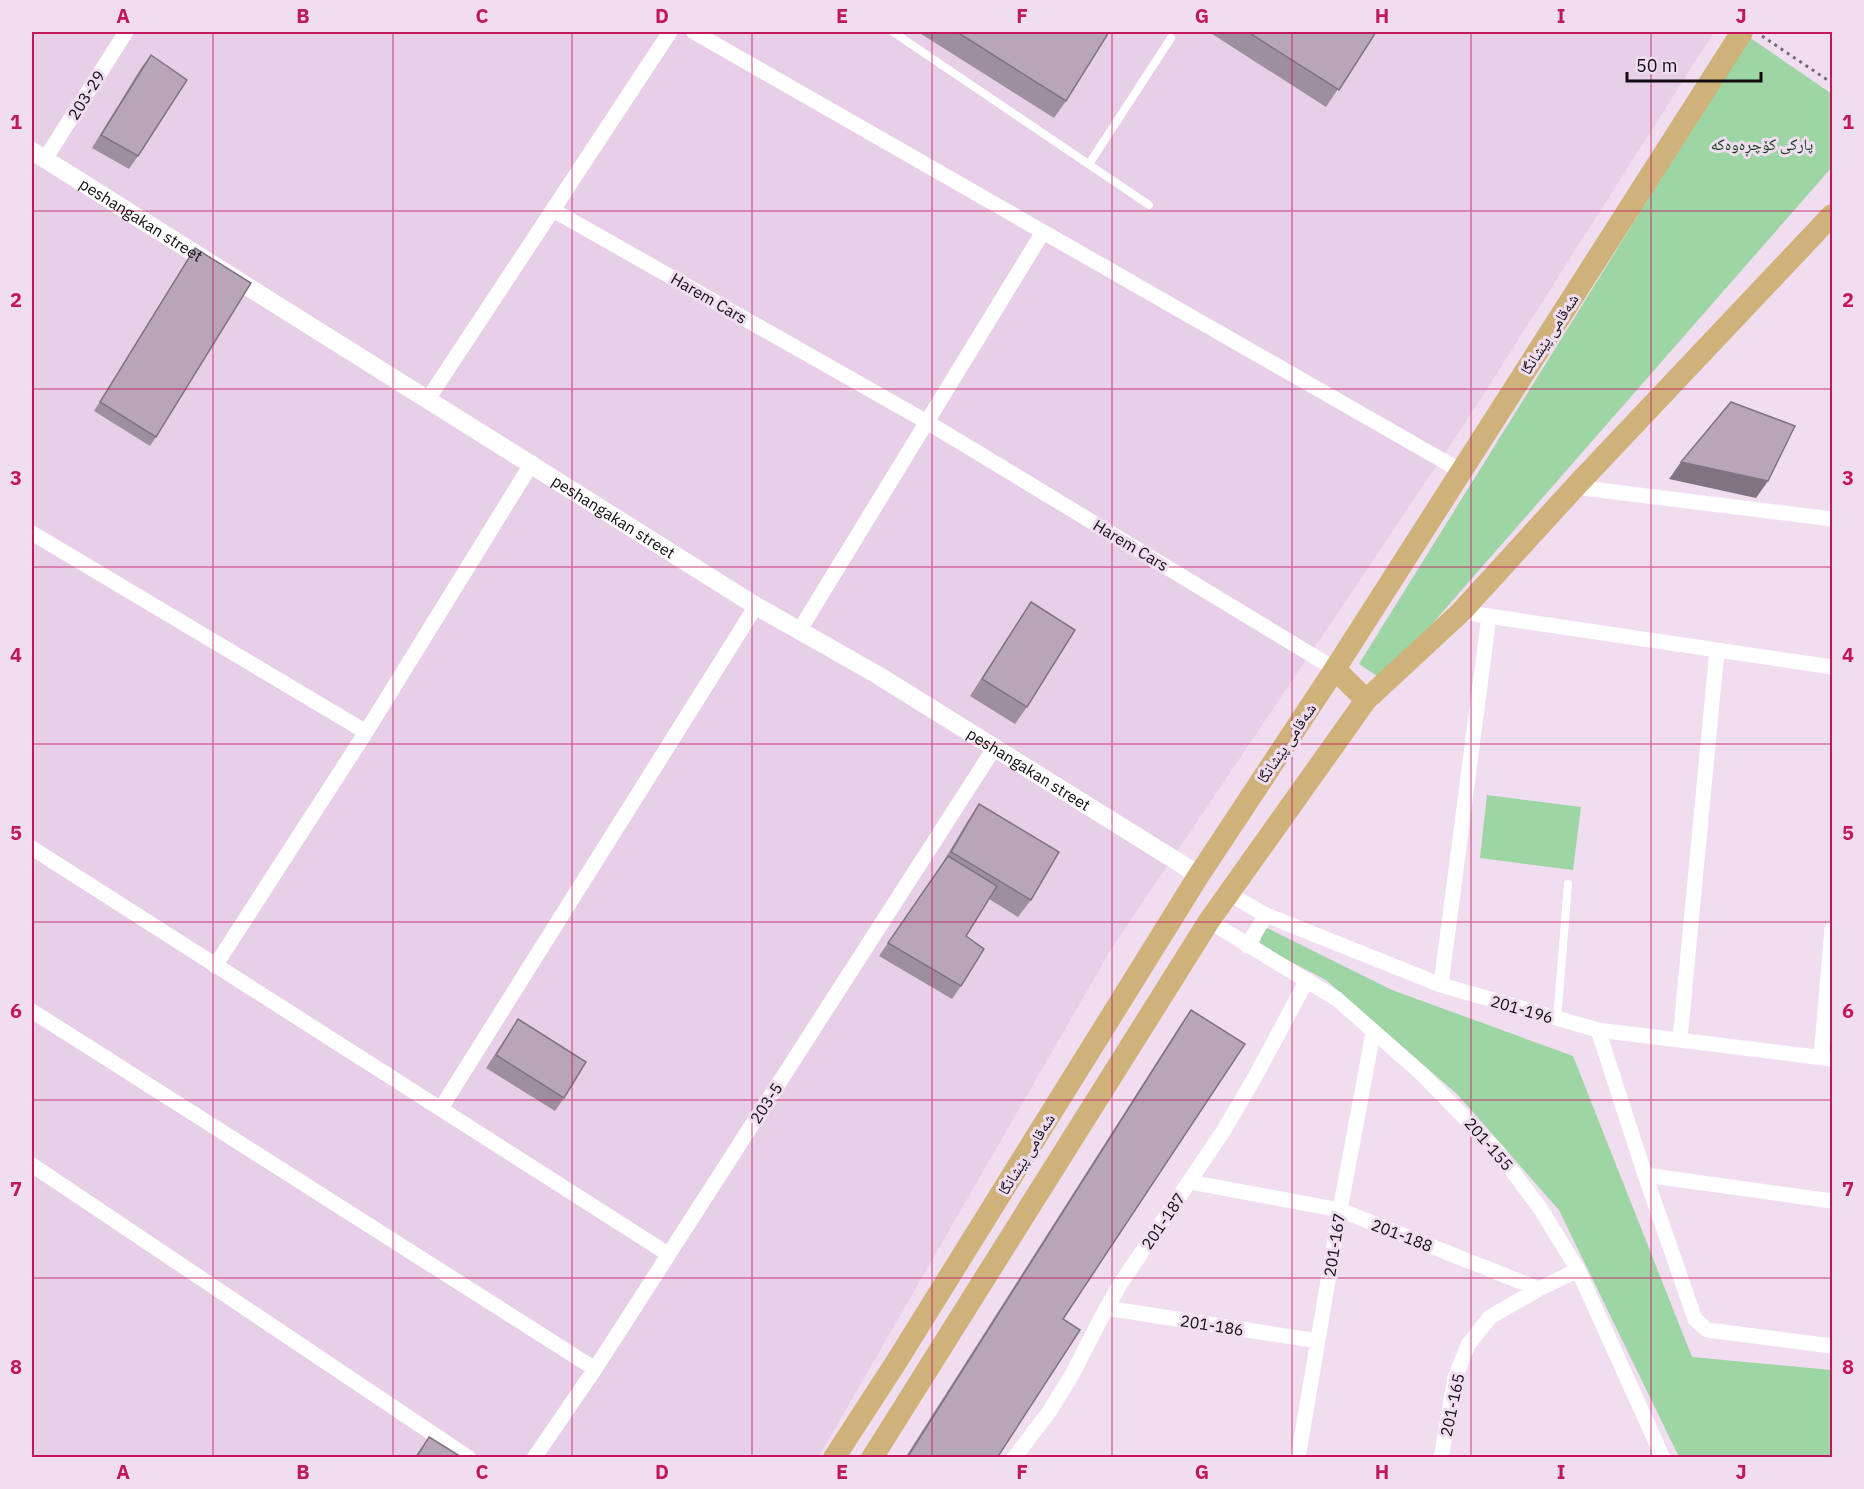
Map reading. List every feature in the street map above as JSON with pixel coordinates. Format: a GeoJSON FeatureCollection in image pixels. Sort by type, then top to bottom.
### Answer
{"type":"FeatureCollection","features":[{"type":"Feature","properties":{"kind":"main road","name":"شەقامی پێشانگا"},"geometry":{"type":"LineString","coordinates":[[834,1458],[895,1364],[1199,875],[1335,669],[1742,32]]}},
{"type":"Feature","properties":{"kind":"main road","name":"شەقامی پێشانگا"},"geometry":{"type":"LineString","coordinates":[[872,1458],[1209,921],[1366,700],[1461,612],[1575,487],[1833,215]]}},
{"type":"Feature","properties":{"kind":"main road"},"geometry":{"type":"LineString","coordinates":[[1335,669],[1366,700]]}},
{"type":"Feature","properties":{"kind":"main road"},"geometry":{"type":"LineString","coordinates":[[895,1364],[921,1380]]}},
{"type":"Feature","properties":{"kind":"street","name":"203-29"},"geometry":{"type":"LineString","coordinates":[[38,155],[126,32]]}},
{"type":"Feature","properties":{"kind":"street"},"geometry":{"type":"LineString","coordinates":[[428,399],[670,32]]}},
{"type":"Feature","properties":{"kind":"street"},"geometry":{"type":"LineString","coordinates":[[694,32],[1461,471]]}},
{"type":"Feature","properties":{"kind":"street","name":"peshangakan street"},"geometry":{"type":"LineString","coordinates":[[38,155],[756,606],[876,674],[1199,875]]}},
{"type":"Feature","properties":{"kind":"street","name":"Harem Cars"},"geometry":{"type":"LineString","coordinates":[[553,210],[927,422],[1335,669]]}},
{"type":"Feature","properties":{"kind":"street"},"geometry":{"type":"LineString","coordinates":[[799,631],[1043,232]]}},
{"type":"Feature","properties":{"kind":"street"},"geometry":{"type":"LineString","coordinates":[[215,966],[366,732],[532,464]]}},
{"type":"Feature","properties":{"kind":"street"},"geometry":{"type":"LineString","coordinates":[[1575,487],[1833,519]]}},
{"type":"Feature","properties":{"kind":"street"},"geometry":{"type":"LineString","coordinates":[[32,533],[366,732]]}},
{"type":"Feature","properties":{"kind":"street"},"geometry":{"type":"LineString","coordinates":[[441,1108],[756,606]]}},
{"type":"Feature","properties":{"kind":"street"},"geometry":{"type":"LineString","coordinates":[[1461,612],[1833,667]]}},
{"type":"Feature","properties":{"kind":"street"},"geometry":{"type":"LineString","coordinates":[[1441,986],[1489,616]]}},
{"type":"Feature","properties":{"kind":"street"},"geometry":{"type":"LineString","coordinates":[[1680,1039],[1717,650]]}},
{"type":"Feature","properties":{"kind":"street","name":"203-5"},"geometry":{"type":"LineString","coordinates":[[534,1458],[595,1369],[995,747]]}},
{"type":"Feature","properties":{"kind":"street"},"geometry":{"type":"LineString","coordinates":[[32,848],[669,1254]]}},
{"type":"Feature","properties":{"kind":"street","name":"201-196"},"geometry":{"type":"LineString","coordinates":[[1229,894],[1266,915],[1441,986],[1557,1019],[1598,1030],[1827,1058]]}},
{"type":"Feature","properties":{"kind":"street"},"geometry":{"type":"LineString","coordinates":[[1247,945],[1266,915]]}},
{"type":"Feature","properties":{"kind":"street","name":"201-155"},"geometry":{"type":"LineString","coordinates":[[1209,921],[1337,999],[1423,1075],[1498,1152],[1540,1208],[1578,1270],[1663,1458]]}},
{"type":"Feature","properties":{"kind":"street"},"geometry":{"type":"LineString","coordinates":[[1827,1058],[1833,929]]}},
{"type":"Feature","properties":{"kind":"street","name":"201-187"},"geometry":{"type":"LineString","coordinates":[[1014,1458],[1049,1412],[1073,1373],[1119,1286],[1190,1182],[1239,1104],[1307,980]]}},
{"type":"Feature","properties":{"kind":"street"},"geometry":{"type":"LineString","coordinates":[[32,1011],[595,1369]]}},
{"type":"Feature","properties":{"kind":"street"},"geometry":{"type":"LineString","coordinates":[[1598,1030],[1695,1319],[1707,1330],[1833,1346]]}},
{"type":"Feature","properties":{"kind":"street","name":"201-167"},"geometry":{"type":"LineString","coordinates":[[1298,1458],[1373,1033]]}},
{"type":"Feature","properties":{"kind":"street"},"geometry":{"type":"LineString","coordinates":[[32,1165],[470,1458]]}},
{"type":"Feature","properties":{"kind":"street"},"geometry":{"type":"LineString","coordinates":[[1645,1175],[1833,1201]]}},
{"type":"Feature","properties":{"kind":"street","name":"201-188"},"geometry":{"type":"LineString","coordinates":[[1190,1182],[1340,1210],[1539,1289]]}},
{"type":"Feature","properties":{"kind":"street","name":"201-165"},"geometry":{"type":"LineString","coordinates":[[1441,1458],[1455,1378],[1468,1345],[1490,1317],[1578,1270]]}},
{"type":"Feature","properties":{"kind":"street","name":"201-186"},"geometry":{"type":"LineString","coordinates":[[1106,1308],[1318,1341]]}},
{"type":"Feature","properties":{"kind":"lane"},"geometry":{"type":"LineString","coordinates":[[893,32],[1149,205]]}},
{"type":"Feature","properties":{"kind":"lane"},"geometry":{"type":"LineString","coordinates":[[1089,164],[1171,38]]}},
{"type":"Feature","properties":{"kind":"lane"},"geometry":{"type":"LineString","coordinates":[[1557,1019],[1568,884]]}},
{"type":"Feature","properties":{"kind":"path"},"geometry":{"type":"LineString","coordinates":[[1756,32],[1833,83]]}},
{"type":"Feature","properties":{"kind":"shaded area"},"geometry":{"type":"Polygon","coordinates":[[[32,32],[1714,32],[1464,425],[1110,951],[818,1458],[32,1457],[32,32]]]}},
{"type":"Feature","properties":{"kind":"green space","name":"پارکی کۆچڕەوەکە"},"geometry":{"type":"Polygon","coordinates":[[[1749,37],[1832,94],[1832,167],[1383,680],[1359,664],[1749,37]]]}},
{"type":"Feature","properties":{"kind":"green space"},"geometry":{"type":"Polygon","coordinates":[[[1487,795],[1581,807],[1573,870],[1480,858],[1487,795]]]}},
{"type":"Feature","properties":{"kind":"green space"},"geometry":{"type":"Polygon","coordinates":[[[1265,927],[1392,990],[1573,1056],[1692,1357],[1832,1370],[1832,1457],[1679,1457],[1559,1210],[1458,1095],[1326,980],[1259,945],[1265,927]]]}},
{"type":"Feature","properties":{"kind":"building"},"geometry":{"type":"Polygon","coordinates":[[[957,32],[1109,32],[1066,101],[957,32]]]}},
{"type":"Feature","properties":{"kind":"building"},"geometry":{"type":"Polygon","coordinates":[[[1248,32],[1376,32],[1339,90],[1248,32]]]}},
{"type":"Feature","properties":{"kind":"building"},"geometry":{"type":"Polygon","coordinates":[[[151,55],[187,80],[138,156],[101,135],[151,55]]]}},
{"type":"Feature","properties":{"kind":"building"},"geometry":{"type":"Polygon","coordinates":[[[195,248],[251,283],[156,437],[100,402],[195,248]]]}},
{"type":"Feature","properties":{"kind":"building"},"geometry":{"type":"Polygon","coordinates":[[[1731,402],[1795,426],[1768,481],[1681,462],[1731,402]]]}},
{"type":"Feature","properties":{"kind":"building"},"geometry":{"type":"Polygon","coordinates":[[[1031,602],[1075,630],[1027,707],[982,679],[1031,602]]]}},
{"type":"Feature","properties":{"kind":"building"},"geometry":{"type":"Polygon","coordinates":[[[979,804],[1059,852],[1031,900],[951,852],[979,804]]]}},
{"type":"Feature","properties":{"kind":"building"},"geometry":{"type":"Polygon","coordinates":[[[948,856],[997,886],[966,936],[984,949],[961,986],[888,943],[948,856]]]}},
{"type":"Feature","properties":{"kind":"building"},"geometry":{"type":"Polygon","coordinates":[[[1191,1010],[1245,1044],[1063,1319],[1080,1330],[997,1458],[907,1458],[1191,1010]]]}},
{"type":"Feature","properties":{"kind":"building"},"geometry":{"type":"Polygon","coordinates":[[[518,1019],[586,1062],[564,1098],[496,1055],[518,1019]]]}},
{"type":"Feature","properties":{"kind":"building"},"geometry":{"type":"Polygon","coordinates":[[[429,1437],[463,1458],[416,1458],[429,1437]]]}}]}
